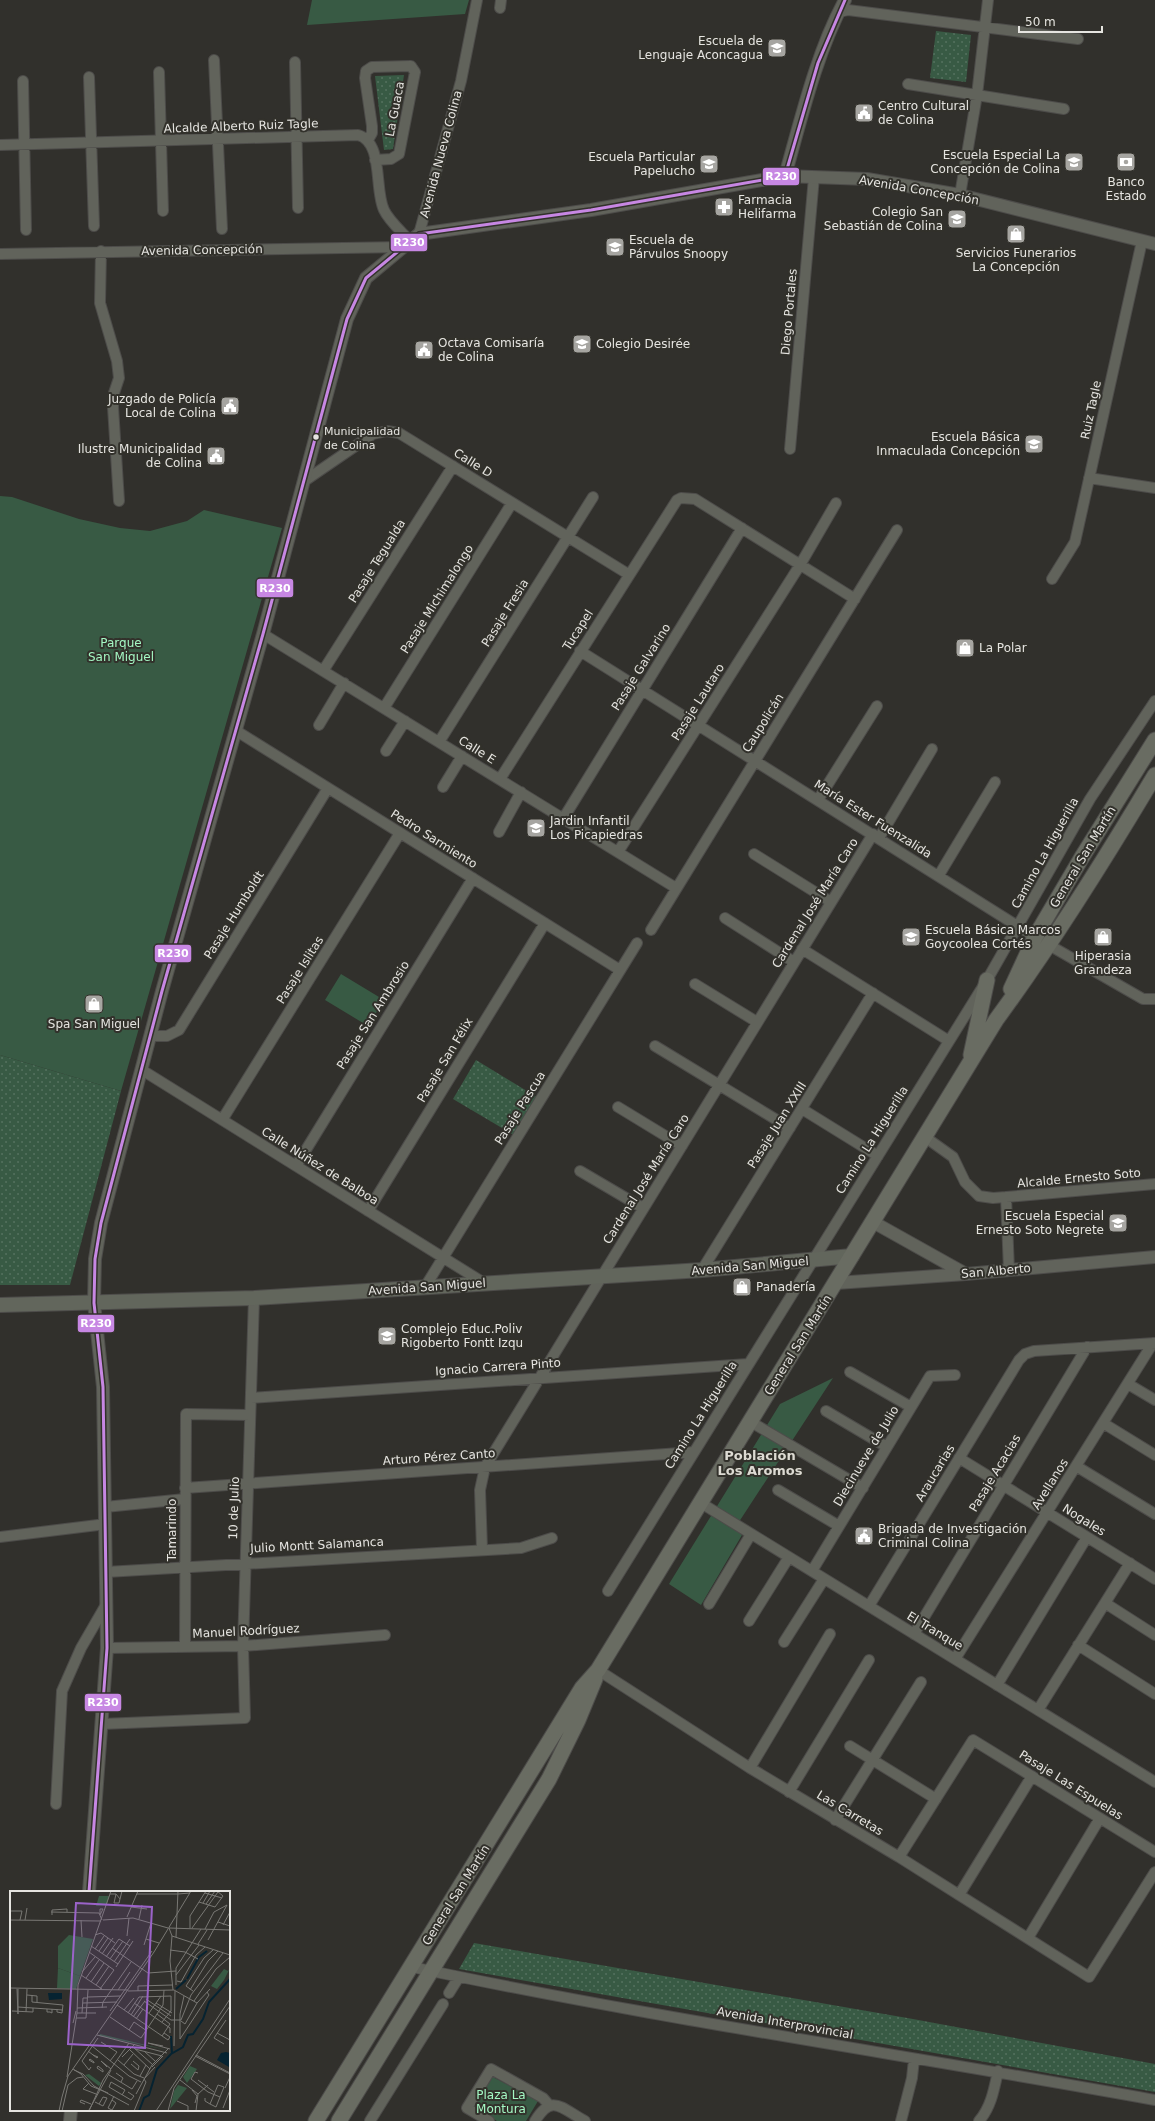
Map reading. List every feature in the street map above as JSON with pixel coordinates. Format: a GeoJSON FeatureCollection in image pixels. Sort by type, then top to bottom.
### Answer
{"type":"FeatureCollection","features":[{"type":"Feature","properties":{"kind":"main road","name":"General San Martín"},"geometry":{"type":"LineString","coordinates":[[316,2121],[582,1688],[598,1670],[969,1066],[996,1020],[1035,937],[1082,857],[1155,740]]}},
{"type":"Feature","properties":{"kind":"main road","name":"General San Martín"},"geometry":{"type":"LineString","coordinates":[[996,1020],[1050,945],[1100,868],[1155,775]]}},
{"type":"Feature","properties":{"kind":"main road"},"geometry":{"type":"LineString","coordinates":[[969,1066],[987,980]]}},
{"type":"Feature","properties":{"kind":"main road","name":"Avenida San Miguel"},"geometry":{"type":"LineString","coordinates":[[0,1305],[254,1298],[702,1270],[852,1256]]}},
{"type":"Feature","properties":{"kind":"main road","name":"General San Martín"},"geometry":{"type":"LineString","coordinates":[[339,2121],[432,1971],[493,1867],[549,1779],[587,1700],[598,1670]]}},
{"type":"Feature","properties":{"kind":"street","name":"Avenida Nueva Colina"},"geometry":{"type":"LineString","coordinates":[[411,241],[461,80],[477,0]]}},
{"type":"Feature","properties":{"kind":"street"},"geometry":{"type":"LineString","coordinates":[[785,176],[818,66],[845,0]]}},
{"type":"Feature","properties":{"kind":"street"},"geometry":{"type":"LineString","coordinates":[[960,195],[976,95],[988,0]]}},
{"type":"Feature","properties":{"kind":"street"},"geometry":{"type":"LineString","coordinates":[[839,12],[848,10],[1078,39]]}},
{"type":"Feature","properties":{"kind":"street"},"geometry":{"type":"LineString","coordinates":[[214,60],[222,228]]}},
{"type":"Feature","properties":{"kind":"street"},"geometry":{"type":"LineString","coordinates":[[295,62],[298,208]]}},
{"type":"Feature","properties":{"kind":"street","name":"La Guaca"},"geometry":{"type":"LineString","coordinates":[[368,140],[372,130],[364,78],[366,71],[372,67],[411,66],[414,70],[414,75],[399,154],[392,159],[375,160]]}},
{"type":"Feature","properties":{"kind":"street"},"geometry":{"type":"LineString","coordinates":[[159,72],[163,211]]}},
{"type":"Feature","properties":{"kind":"street"},"geometry":{"type":"LineString","coordinates":[[89,77],[94,226]]}},
{"type":"Feature","properties":{"kind":"street"},"geometry":{"type":"LineString","coordinates":[[22,81],[26,230]]}},
{"type":"Feature","properties":{"kind":"street"},"geometry":{"type":"LineString","coordinates":[[908,84],[1064,108]]}},
{"type":"Feature","properties":{"kind":"street","name":"Alcalde Alberto Ruiz Tagle"},"geometry":{"type":"LineString","coordinates":[[0,145],[358,135],[368,140]]}},
{"type":"Feature","properties":{"kind":"street"},"geometry":{"type":"LineString","coordinates":[[89,1891],[107,1648],[103,1387],[94,1303],[95,1259],[101,1223],[235,730],[263,634],[346,319],[366,278],[411,241],[384,210],[373,147],[368,140]]}},
{"type":"Feature","properties":{"kind":"street","name":"Avenida Concepción"},"geometry":{"type":"LineString","coordinates":[[0,254],[411,241],[785,176],[867,179],[960,195],[1155,244]]}},
{"type":"Feature","properties":{"kind":"street","name":"Diego Portales"},"geometry":{"type":"LineString","coordinates":[[790,449],[814,177]]}},
{"type":"Feature","properties":{"kind":"street","name":"Ruiz Tagle"},"geometry":{"type":"LineString","coordinates":[[1052,579],[1074,542],[1142,241]]}},
{"type":"Feature","properties":{"kind":"street"},"geometry":{"type":"LineString","coordinates":[[101,251],[100,302],[118,361],[119,378],[114,392],[113,407],[119,501]]}},
{"type":"Feature","properties":{"kind":"street","name":"Calle D"},"geometry":{"type":"LineString","coordinates":[[303,482],[373,434],[387,431],[399,433],[628,574]]}},
{"type":"Feature","properties":{"kind":"street","name":"Pasaje Tegualda"},"geometry":{"type":"LineString","coordinates":[[323,671],[453,466]]}},
{"type":"Feature","properties":{"kind":"street"},"geometry":{"type":"LineString","coordinates":[[1089,478],[1155,488]]}},
{"type":"Feature","properties":{"kind":"street","name":"Pasaje Fresia"},"geometry":{"type":"LineString","coordinates":[[439,742],[594,497]]}},
{"type":"Feature","properties":{"kind":"street","name":"Tucapel"},"geometry":{"type":"LineString","coordinates":[[500,779],[673,504],[682,498],[695,499],[742,528]]}},
{"type":"Feature","properties":{"kind":"street","name":"Pasaje Michimalongo"},"geometry":{"type":"LineString","coordinates":[[384,708],[512,503]]}},
{"type":"Feature","properties":{"kind":"street","name":"Pasaje Lautaro"},"geometry":{"type":"LineString","coordinates":[[618,852],[800,565],[836,503]]}},
{"type":"Feature","properties":{"kind":"street"},"geometry":{"type":"LineString","coordinates":[[742,528],[855,599]]}},
{"type":"Feature","properties":{"kind":"street","name":"Pasaje Galvarino"},"geometry":{"type":"LineString","coordinates":[[564,819],[742,528]]}},
{"type":"Feature","properties":{"kind":"street","name":"Caupolicán"},"geometry":{"type":"LineString","coordinates":[[651,930],[897,530]]}},
{"type":"Feature","properties":{"kind":"street","name":"Calle E"},"geometry":{"type":"LineString","coordinates":[[263,634],[676,888]]}},
{"type":"Feature","properties":{"kind":"street","name":"María Ester Fuenzalida"},"geometry":{"type":"LineString","coordinates":[[580,652],[1019,925],[1035,937],[1143,999],[1155,998]]}},
{"type":"Feature","properties":{"kind":"street"},"geometry":{"type":"LineString","coordinates":[[319,725],[344,684]]}},
{"type":"Feature","properties":{"kind":"street","name":"Camino La Higuerilla"},"geometry":{"type":"LineString","coordinates":[[608,1591],[987,980],[1090,800],[1155,701]]}},
{"type":"Feature","properties":{"kind":"street"},"geometry":{"type":"LineString","coordinates":[[818,800],[877,706]]}},
{"type":"Feature","properties":{"kind":"street"},"geometry":{"type":"LineString","coordinates":[[386,751],[405,721]]}},
{"type":"Feature","properties":{"kind":"street","name":"Pedro Sarmiento"},"geometry":{"type":"LineString","coordinates":[[235,730],[620,970]]}},
{"type":"Feature","properties":{"kind":"street","name":"Cardenal José María Caro"},"geometry":{"type":"LineString","coordinates":[[482,1549],[480,1490],[485,1467],[802,948],[932,749]]}},
{"type":"Feature","properties":{"kind":"street"},"geometry":{"type":"LineString","coordinates":[[443,787],[462,756]]}},
{"type":"Feature","properties":{"kind":"street"},"geometry":{"type":"LineString","coordinates":[[939,875],[995,782]]}},
{"type":"Feature","properties":{"kind":"street","name":"Pasaje Humboldt"},"geometry":{"type":"LineString","coordinates":[[151,1036],[168,1036],[179,1030],[328,788]]}},
{"type":"Feature","properties":{"kind":"street"},"geometry":{"type":"LineString","coordinates":[[499,832],[521,792]]}},
{"type":"Feature","properties":{"kind":"street","name":"Pasaje Islitas"},"geometry":{"type":"LineString","coordinates":[[222,1120],[400,833]]}},
{"type":"Feature","properties":{"kind":"street"},"geometry":{"type":"LineString","coordinates":[[754,854],[831,902]]}},
{"type":"Feature","properties":{"kind":"street","name":"Pasaje San Ambrosio"},"geometry":{"type":"LineString","coordinates":[[296,1166],[473,878]]}},
{"type":"Feature","properties":{"kind":"street"},"geometry":{"type":"LineString","coordinates":[[725,918],[794,962]]}},
{"type":"Feature","properties":{"kind":"street","name":"Pasaje San Félix"},"geometry":{"type":"LineString","coordinates":[[368,1211],[545,923]]}},
{"type":"Feature","properties":{"kind":"street","name":"Pasaje Pascua"},"geometry":{"type":"LineString","coordinates":[[425,1287],[637,943]]}},
{"type":"Feature","properties":{"kind":"street"},"geometry":{"type":"LineString","coordinates":[[802,948],[949,1041]]}},
{"type":"Feature","properties":{"kind":"street"},"geometry":{"type":"LineString","coordinates":[[695,984],[757,1022]]}},
{"type":"Feature","properties":{"kind":"street","name":"Pasaje Juan XXIII"},"geometry":{"type":"LineString","coordinates":[[702,1270],[873,993]]}},
{"type":"Feature","properties":{"kind":"street"},"geometry":{"type":"LineString","coordinates":[[655,1046],[790,1128]]}},
{"type":"Feature","properties":{"kind":"street","name":"Calle Núñez de Balboa"},"geometry":{"type":"LineString","coordinates":[[142,1070],[484,1283]]}},
{"type":"Feature","properties":{"kind":"street"},"geometry":{"type":"LineString","coordinates":[[618,1107],[682,1146]]}},
{"type":"Feature","properties":{"kind":"street"},"geometry":{"type":"LineString","coordinates":[[802,1109],[878,1156]]}},
{"type":"Feature","properties":{"kind":"street"},"geometry":{"type":"LineString","coordinates":[[925,1137],[953,1157],[965,1182],[979,1196],[993,1198],[1006,1197]]}},
{"type":"Feature","properties":{"kind":"street"},"geometry":{"type":"LineString","coordinates":[[580,1171],[643,1208]]}},
{"type":"Feature","properties":{"kind":"street","name":"Alcalde Ernesto Soto"},"geometry":{"type":"LineString","coordinates":[[1009,1270],[1006,1197],[1155,1184]]}},
{"type":"Feature","properties":{"kind":"street"},"geometry":{"type":"LineString","coordinates":[[873,1222],[966,1274]]}},
{"type":"Feature","properties":{"kind":"street","name":"San Alberto"},"geometry":{"type":"LineString","coordinates":[[836,1283],[966,1274],[1155,1257]]}},
{"type":"Feature","properties":{"kind":"street","name":"10 de Julio"},"geometry":{"type":"LineString","coordinates":[[102,1724],[244,1718],[243,1646],[254,1298]]}},
{"type":"Feature","properties":{"kind":"street"},"geometry":{"type":"LineString","coordinates":[[1087,1347],[1154,1343]]}},
{"type":"Feature","properties":{"kind":"street","name":"Avellanos"},"geometry":{"type":"LineString","coordinates":[[956,1659],[1154,1343]]}},
{"type":"Feature","properties":{"kind":"street","name":"Araucarias"},"geometry":{"type":"LineString","coordinates":[[869,1606],[959,1458],[1025,1354],[1034,1351],[1087,1347]]}},
{"type":"Feature","properties":{"kind":"street","name":"Pasaje Acacias"},"geometry":{"type":"LineString","coordinates":[[914,1634],[1087,1347]]}},
{"type":"Feature","properties":{"kind":"street","name":"Ignacio Carrera Pinto"},"geometry":{"type":"LineString","coordinates":[[250,1398],[540,1376],[748,1364]]}},
{"type":"Feature","properties":{"kind":"street"},"geometry":{"type":"LineString","coordinates":[[850,1372],[911,1407]]}},
{"type":"Feature","properties":{"kind":"street","name":"Diecinueve de Julio"},"geometry":{"type":"LineString","coordinates":[[812,1571],[930,1376],[955,1375]]}},
{"type":"Feature","properties":{"kind":"street"},"geometry":{"type":"LineString","coordinates":[[1128,1384],[1155,1400]]}},
{"type":"Feature","properties":{"kind":"street"},"geometry":{"type":"LineString","coordinates":[[826,1411],[887,1447]]}},
{"type":"Feature","properties":{"kind":"street","name":"Tamarindo"},"geometry":{"type":"LineString","coordinates":[[185,1646],[186,1414],[250,1415]]}},
{"type":"Feature","properties":{"kind":"street"},"geometry":{"type":"LineString","coordinates":[[751,1422],[862,1488]]}},
{"type":"Feature","properties":{"kind":"street"},"geometry":{"type":"LineString","coordinates":[[1103,1423],[1155,1455]]}},
{"type":"Feature","properties":{"kind":"street","name":"Arturo Pérez Canto"},"geometry":{"type":"LineString","coordinates":[[186,1488],[249,1482],[694,1452]]}},
{"type":"Feature","properties":{"kind":"street","name":"Nogales"},"geometry":{"type":"LineString","coordinates":[[959,1458],[1155,1579]]}},
{"type":"Feature","properties":{"kind":"street"},"geometry":{"type":"LineString","coordinates":[[1076,1466],[1155,1514]]}},
{"type":"Feature","properties":{"kind":"street"},"geometry":{"type":"LineString","coordinates":[[778,1490],[839,1526]]}},
{"type":"Feature","properties":{"kind":"street"},"geometry":{"type":"LineString","coordinates":[[105,1506],[185,1499]]}},
{"type":"Feature","properties":{"kind":"street","name":"El Tranque"},"geometry":{"type":"LineString","coordinates":[[701,1503],[1155,1782]]}},
{"type":"Feature","properties":{"kind":"street"},"geometry":{"type":"LineString","coordinates":[[0,1537],[106,1524]]}},
{"type":"Feature","properties":{"kind":"street"},"geometry":{"type":"LineString","coordinates":[[709,1604],[751,1534]]}},
{"type":"Feature","properties":{"kind":"street"},"geometry":{"type":"LineString","coordinates":[[997,1684],[1087,1537]]}},
{"type":"Feature","properties":{"kind":"street","name":"Julio Montt Salamanca"},"geometry":{"type":"LineString","coordinates":[[106,1572],[482,1549],[521,1548],[552,1538]]}},
{"type":"Feature","properties":{"kind":"street"},"geometry":{"type":"LineString","coordinates":[[749,1621],[789,1557]]}},
{"type":"Feature","properties":{"kind":"street"},"geometry":{"type":"LineString","coordinates":[[1038,1710],[1130,1563]]}},
{"type":"Feature","properties":{"kind":"street"},"geometry":{"type":"LineString","coordinates":[[784,1642],[824,1578]]}},
{"type":"Feature","properties":{"kind":"street"},"geometry":{"type":"LineString","coordinates":[[56,1804],[62,1691],[81,1648],[107,1603]]}},
{"type":"Feature","properties":{"kind":"street"},"geometry":{"type":"LineString","coordinates":[[1105,1603],[1155,1635]]}},
{"type":"Feature","properties":{"kind":"street"},"geometry":{"type":"LineString","coordinates":[[750,1768],[830,1634]]}},
{"type":"Feature","properties":{"kind":"street","name":"Manuel Rodríguez"},"geometry":{"type":"LineString","coordinates":[[107,1648],[243,1646],[386,1635]]}},
{"type":"Feature","properties":{"kind":"street"},"geometry":{"type":"LineString","coordinates":[[1078,1645],[1155,1694]]}},
{"type":"Feature","properties":{"kind":"street"},"geometry":{"type":"LineString","coordinates":[[789,1792],[869,1660]]}},
{"type":"Feature","properties":{"kind":"street","name":"Las Carretas"},"geometry":{"type":"LineString","coordinates":[[598,1670],[750,1768],[899,1857],[1089,1977],[1155,1872]]}},
{"type":"Feature","properties":{"kind":"street"},"geometry":{"type":"LineString","coordinates":[[835,1820],[921,1682]]}},
{"type":"Feature","properties":{"kind":"street","name":"Pasaje Las Espuelas"},"geometry":{"type":"LineString","coordinates":[[936,1799],[973,1740],[1155,1852]]}},
{"type":"Feature","properties":{"kind":"street"},"geometry":{"type":"LineString","coordinates":[[850,1746],[936,1799],[899,1857]]}},
{"type":"Feature","properties":{"kind":"street"},"geometry":{"type":"LineString","coordinates":[[960,1895],[1032,1776]]}},
{"type":"Feature","properties":{"kind":"street"},"geometry":{"type":"LineString","coordinates":[[1028,1938],[1100,1818]]}},
{"type":"Feature","properties":{"kind":"street","name":"Avenida Interprovincial"},"geometry":{"type":"LineString","coordinates":[[412,1967],[914,2059],[998,2071],[1155,2100]]}},
{"type":"Feature","properties":{"kind":"street"},"geometry":{"type":"LineString","coordinates":[[449,1994],[460,1977]]}},
{"type":"Feature","properties":{"kind":"street"},"geometry":{"type":"LineString","coordinates":[[370,2121],[443,2004]]}},
{"type":"Feature","properties":{"kind":"street"},"geometry":{"type":"LineString","coordinates":[[901,2121],[912,2078],[914,2059]]}},
{"type":"Feature","properties":{"kind":"street"},"geometry":{"type":"LineString","coordinates":[[489,2121],[467,2108],[491,2069],[543,2098],[549,2105]]}},
{"type":"Feature","properties":{"kind":"street"},"geometry":{"type":"LineString","coordinates":[[979,2121],[987,2111],[991,2101],[998,2071]]}},
{"type":"Feature","properties":{"kind":"street"},"geometry":{"type":"LineString","coordinates":[[535,2121],[543,2108],[549,2105],[556,2105],[585,2121]]}},
{"type":"Feature","properties":{"kind":"street"},"geometry":{"type":"LineString","coordinates":[[70,2121],[71,2111]]}},
{"type":"Feature","properties":{"kind":"green space"},"geometry":{"type":"Polygon","coordinates":[[[312,0],[469,0],[465,14],[307,25],[312,0]]]}},
{"type":"Feature","properties":{"kind":"green space"},"geometry":{"type":"Polygon","coordinates":[[[936,31],[971,35],[966,82],[930,78],[936,31]]]}},
{"type":"Feature","properties":{"kind":"green space"},"geometry":{"type":"Polygon","coordinates":[[[404,75],[393,149],[384,150],[375,76],[404,75]]]}},
{"type":"Feature","properties":{"kind":"green space","name":"Parque San Miguel"},"geometry":{"type":"Polygon","coordinates":[[[0,496],[12,497],[79,519],[120,528],[150,531],[187,521],[204,510],[282,528],[121,1091],[0,1055],[0,496]]]}},
{"type":"Feature","properties":{"kind":"green space"},"geometry":{"type":"Polygon","coordinates":[[[341,974],[384,1000],[368,1026],[325,1000],[341,974]]]}},
{"type":"Feature","properties":{"kind":"green space"},"geometry":{"type":"Polygon","coordinates":[[[0,1055],[121,1091],[70,1285],[0,1285],[0,1055]]]}},
{"type":"Feature","properties":{"kind":"green space"},"geometry":{"type":"Polygon","coordinates":[[[476,1060],[540,1099],[517,1137],[453,1099],[476,1060]]]}},
{"type":"Feature","properties":{"kind":"green space"},"geometry":{"type":"Polygon","coordinates":[[[833,1378],[735,1528],[742,1535],[701,1605],[669,1584],[780,1404],[833,1378]]]}},
{"type":"Feature","properties":{"kind":"green space"},"geometry":{"type":"Polygon","coordinates":[[[474,1943],[913,2019],[1155,2064],[1155,2092],[459,1969],[474,1943]]]}},
{"type":"Feature","properties":{"kind":"green space","name":"Plaza La Montura"},"geometry":{"type":"Polygon","coordinates":[[[491,2076],[538,2101],[526,2121],[497,2121],[473,2107],[491,2076]]]}},
{"type":"Feature","properties":{"kind":"transit line","name":"R230"},"geometry":{"type":"LineString","coordinates":[[89,1891],[107,1648],[103,1387],[94,1303],[95,1259],[101,1223],[162,991],[263,634],[347,319],[366,278],[419,234],[591,210],[785,176],[818,63],[845,0]]}},
{"type":"Feature","properties":{"kind":"place","name":"Escuela de Lenguaje Aconcagua"},"geometry":{"type":"Point","coordinates":[777,48]}},
{"type":"Feature","properties":{"kind":"place","name":"Centro Cultural de Colina"},"geometry":{"type":"Point","coordinates":[864,113]}},
{"type":"Feature","properties":{"kind":"place","name":"Escuela Especial La Concepción de Colina"},"geometry":{"type":"Point","coordinates":[1074,162]}},
{"type":"Feature","properties":{"kind":"place","name":"Banco Estado"},"geometry":{"type":"Point","coordinates":[1126,162]}},
{"type":"Feature","properties":{"kind":"place","name":"Escuela Particular Papelucho"},"geometry":{"type":"Point","coordinates":[709,164]}},
{"type":"Feature","properties":{"kind":"place","name":"Farmacia Helifarma"},"geometry":{"type":"Point","coordinates":[724,207]}},
{"type":"Feature","properties":{"kind":"place","name":"Colegio San Sebastián de Colina"},"geometry":{"type":"Point","coordinates":[957,219]}},
{"type":"Feature","properties":{"kind":"place","name":"Servicios Funerarios La Concepción"},"geometry":{"type":"Point","coordinates":[1016,234]}},
{"type":"Feature","properties":{"kind":"place","name":"Escuela de Párvulos Snoopy"},"geometry":{"type":"Point","coordinates":[615,247]}},
{"type":"Feature","properties":{"kind":"place","name":"Colegio Desirée"},"geometry":{"type":"Point","coordinates":[582,344]}},
{"type":"Feature","properties":{"kind":"place","name":"Octava Comisaría de Colina"},"geometry":{"type":"Point","coordinates":[424,350]}},
{"type":"Feature","properties":{"kind":"place","name":"Juzgado de Policía Local de Colina"},"geometry":{"type":"Point","coordinates":[230,406]}},
{"type":"Feature","properties":{"kind":"place","name":"Municipalidad de Colina"},"geometry":{"type":"Point","coordinates":[316,437]}},
{"type":"Feature","properties":{"kind":"place","name":"Escuela Básica Inmaculada Concepción"},"geometry":{"type":"Point","coordinates":[1034,444]}},
{"type":"Feature","properties":{"kind":"place","name":"Ilustre Municipalidad de Colina"},"geometry":{"type":"Point","coordinates":[216,456]}},
{"type":"Feature","properties":{"kind":"place","name":"La Polar"},"geometry":{"type":"Point","coordinates":[965,648]}},
{"type":"Feature","properties":{"kind":"place","name":"Jardin Infantil Los Picapiedras"},"geometry":{"type":"Point","coordinates":[536,828]}},
{"type":"Feature","properties":{"kind":"place","name":"Escuela Básica Marcos Goycoolea Cortés"},"geometry":{"type":"Point","coordinates":[911,937]}},
{"type":"Feature","properties":{"kind":"place","name":"Hiperasia Grandeza"},"geometry":{"type":"Point","coordinates":[1103,937]}},
{"type":"Feature","properties":{"kind":"place","name":"Spa San Miguel"},"geometry":{"type":"Point","coordinates":[94,1004]}},
{"type":"Feature","properties":{"kind":"place","name":"Escuela Especial Ernesto Soto Negrete"},"geometry":{"type":"Point","coordinates":[1118,1223]}},
{"type":"Feature","properties":{"kind":"place","name":"Panadería"},"geometry":{"type":"Point","coordinates":[742,1287]}},
{"type":"Feature","properties":{"kind":"place","name":"Complejo Educ.Poliv Rigoberto Fontt Izqu"},"geometry":{"type":"Point","coordinates":[387,1336]}},
{"type":"Feature","properties":{"kind":"place","name":"Brigada de Investigación Criminal Colina"},"geometry":{"type":"Point","coordinates":[864,1536]}},
{"type":"Feature","properties":{"kind":"district","name":"Población Los Aromos"},"geometry":{"type":"Point","coordinates":[760,1462]}}]}
